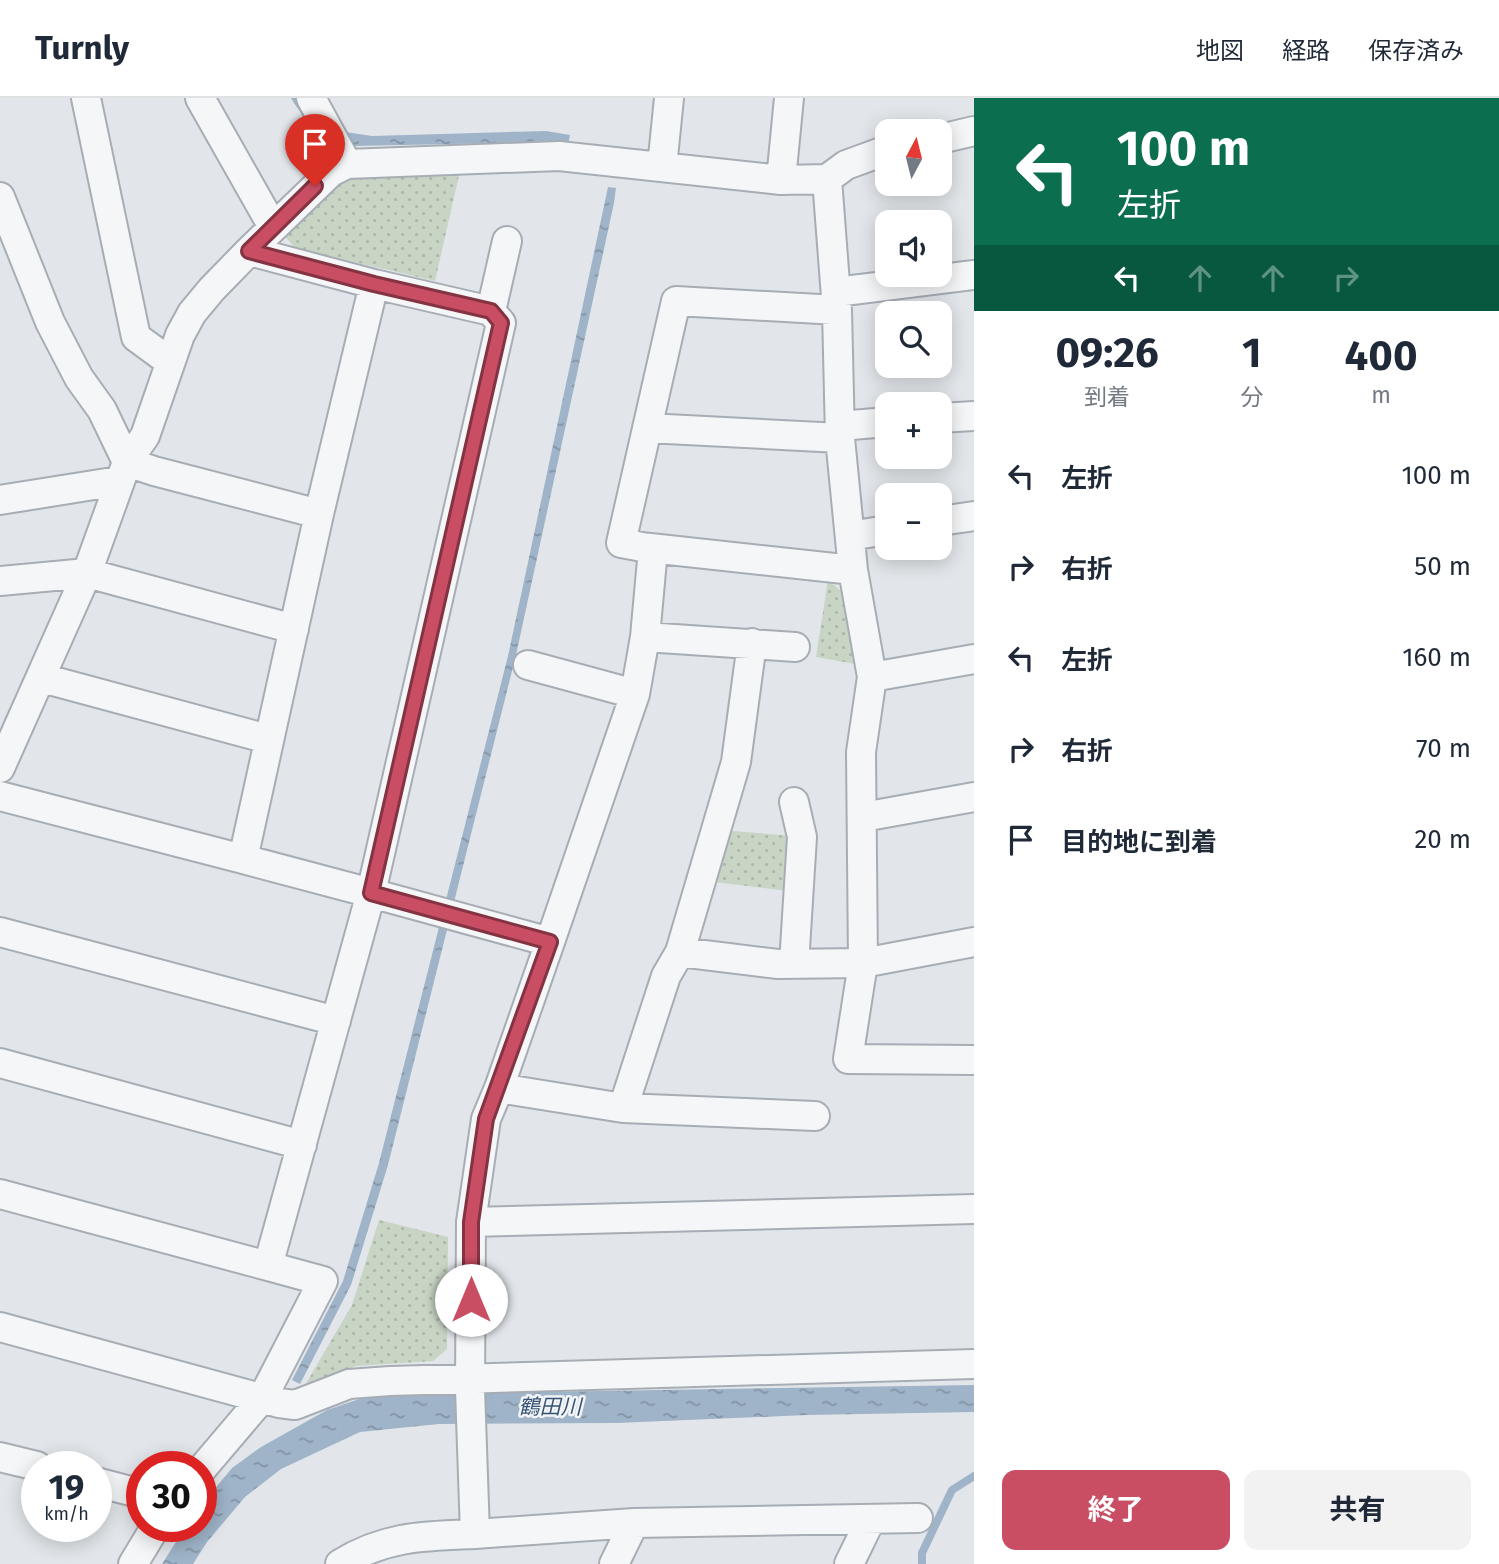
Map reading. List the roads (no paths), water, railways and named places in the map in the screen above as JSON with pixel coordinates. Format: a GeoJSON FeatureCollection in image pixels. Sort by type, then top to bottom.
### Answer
{"type":"FeatureCollection","features":[{"type":"Feature","properties":{"kind":"street"},"geometry":{"type":"LineString","coordinates":[[86,98],[136,337],[170,362]]}},
{"type":"Feature","properties":{"kind":"street"},"geometry":{"type":"LineString","coordinates":[[200,98],[273,227]]}},
{"type":"Feature","properties":{"kind":"street"},"geometry":{"type":"LineString","coordinates":[[311,98],[347,164]]}},
{"type":"Feature","properties":{"kind":"street"},"geometry":{"type":"LineString","coordinates":[[662,167],[669,98]]}},
{"type":"Feature","properties":{"kind":"street"},"geometry":{"type":"LineString","coordinates":[[781,180],[789,98]]}},
{"type":"Feature","properties":{"kind":"street"},"geometry":{"type":"LineString","coordinates":[[952,136],[974,131]]}},
{"type":"Feature","properties":{"kind":"street"},"geometry":{"type":"LineString","coordinates":[[0,768],[87,573],[123,471],[145,436],[170,362],[192,313],[249,251],[331,172],[347,164],[559,156],[781,180],[827,179],[846,166],[875,155]]}},
{"type":"Feature","properties":{"kind":"street"},"geometry":{"type":"LineString","coordinates":[[827,179],[836,301],[840,432],[853,570],[873,677],[861,752],[863,962],[848,1059],[974,1060]]}},
{"type":"Feature","properties":{"kind":"street"},"geometry":{"type":"LineString","coordinates":[[0,197],[50,322],[79,378],[102,410],[123,471]]}},
{"type":"Feature","properties":{"kind":"street"},"geometry":{"type":"LineString","coordinates":[[491,311],[507,241]]}},
{"type":"Feature","properties":{"kind":"street"},"geometry":{"type":"LineString","coordinates":[[249,251],[491,311],[501,323],[371,893],[268,1265]]}},
{"type":"Feature","properties":{"kind":"street"},"geometry":{"type":"LineString","coordinates":[[475,1534],[470,1383],[471,1222],[486,1119],[635,694],[645,637],[653,549],[621,543],[676,301],[836,301],[974,275]]}},
{"type":"Feature","properties":{"kind":"street"},"geometry":{"type":"LineString","coordinates":[[243,859],[319,513],[374,284]]}},
{"type":"Feature","properties":{"kind":"street"},"geometry":{"type":"LineString","coordinates":[[952,417],[974,416]]}},
{"type":"Feature","properties":{"kind":"street"},"geometry":{"type":"LineString","coordinates":[[647,428],[840,432],[875,425]]}},
{"type":"Feature","properties":{"kind":"street"},"geometry":{"type":"LineString","coordinates":[[0,500],[123,471],[154,471],[319,513]]}},
{"type":"Feature","properties":{"kind":"street"},"geometry":{"type":"LineString","coordinates":[[952,520],[974,516]]}},
{"type":"Feature","properties":{"kind":"street"},"geometry":{"type":"LineString","coordinates":[[850,536],[875,532]]}},
{"type":"Feature","properties":{"kind":"street"},"geometry":{"type":"LineString","coordinates":[[641,547],[853,570]]}},
{"type":"Feature","properties":{"kind":"street"},"geometry":{"type":"LineString","coordinates":[[0,581],[87,573],[294,629]]}},
{"type":"Feature","properties":{"kind":"street"},"geometry":{"type":"LineString","coordinates":[[645,637],[795,647]]}},
{"type":"Feature","properties":{"kind":"street"},"geometry":{"type":"LineString","coordinates":[[623,1108],[666,976],[680,952],[736,762],[752,643]]}},
{"type":"Feature","properties":{"kind":"street"},"geometry":{"type":"LineString","coordinates":[[873,677],[974,659]]}},
{"type":"Feature","properties":{"kind":"street"},"geometry":{"type":"LineString","coordinates":[[528,665],[635,694]]}},
{"type":"Feature","properties":{"kind":"street"},"geometry":{"type":"LineString","coordinates":[[42,678],[268,739]]}},
{"type":"Feature","properties":{"kind":"street"},"geometry":{"type":"LineString","coordinates":[[0,796],[550,942]]}},
{"type":"Feature","properties":{"kind":"street"},"geometry":{"type":"LineString","coordinates":[[863,817],[974,797]]}},
{"type":"Feature","properties":{"kind":"street"},"geometry":{"type":"LineString","coordinates":[[794,802],[802,837],[794,964]]}},
{"type":"Feature","properties":{"kind":"street"},"geometry":{"type":"LineString","coordinates":[[0,932],[335,1021]]}},
{"type":"Feature","properties":{"kind":"street"},"geometry":{"type":"LineString","coordinates":[[680,952],[794,964],[863,962],[974,942]]}},
{"type":"Feature","properties":{"kind":"street"},"geometry":{"type":"LineString","coordinates":[[0,1063],[302,1145]]}},
{"type":"Feature","properties":{"kind":"street"},"geometry":{"type":"LineString","coordinates":[[499,1088],[623,1108],[815,1116]]}},
{"type":"Feature","properties":{"kind":"street"},"geometry":{"type":"LineString","coordinates":[[0,1194],[323,1281],[263,1397],[217,1451]]}},
{"type":"Feature","properties":{"kind":"street"},"geometry":{"type":"LineString","coordinates":[[471,1222],[974,1209]]}},
{"type":"Feature","properties":{"kind":"street"},"geometry":{"type":"LineString","coordinates":[[0,1327],[295,1405],[349,1384],[470,1383],[974,1364]]}},
{"type":"Feature","properties":{"kind":"street"},"geometry":{"type":"LineString","coordinates":[[0,1457],[21,1462]]}},
{"type":"Feature","properties":{"kind":"street"},"geometry":{"type":"LineString","coordinates":[[340,1564],[383,1542],[429,1536],[634,1523],[918,1518]]}},
{"type":"Feature","properties":{"kind":"street"},"geometry":{"type":"LineString","coordinates":[[849,1564],[871,1519]]}},
{"type":"Feature","properties":{"kind":"street"},"geometry":{"type":"LineString","coordinates":[[614,1564],[634,1523]]}},
{"type":"Feature","properties":{"kind":"street"},"geometry":{"type":"LineString","coordinates":[[133,1564],[146,1542]]}},
{"type":"Feature","properties":{"kind":"water"},"geometry":{"type":"Polygon","coordinates":[[[291,98],[303,98],[345,132],[372,136],[546,131],[570,135],[568,145],[545,142],[355,146],[318,130],[291,98]]]}},
{"type":"Feature","properties":{"kind":"water"},"geometry":{"type":"Polygon","coordinates":[[[608,187],[616,188],[614,203],[516,655],[388,1165],[351,1285],[300,1384],[292,1380],[343,1281],[379,1163],[508,656],[608,187]]]}},
{"type":"Feature","properties":{"kind":"water","name":"鶴田川"},"geometry":{"type":"Polygon","coordinates":[[[974,1385],[974,1412],[807,1415],[617,1423],[439,1424],[360,1432],[281,1469],[245,1497],[217,1530],[217,1486],[232,1468],[261,1447],[327,1410],[362,1398],[407,1394],[974,1385]]]}},
{"type":"Feature","properties":{"kind":"water"},"geometry":{"type":"Polygon","coordinates":[[[176,1542],[207,1542],[193,1564],[162,1564],[176,1542]]]}},
{"type":"Feature","properties":{"kind":"waterway"},"geometry":{"type":"LineString","coordinates":[[922,1564],[922,1553],[952,1490],[974,1476]]}}]}
